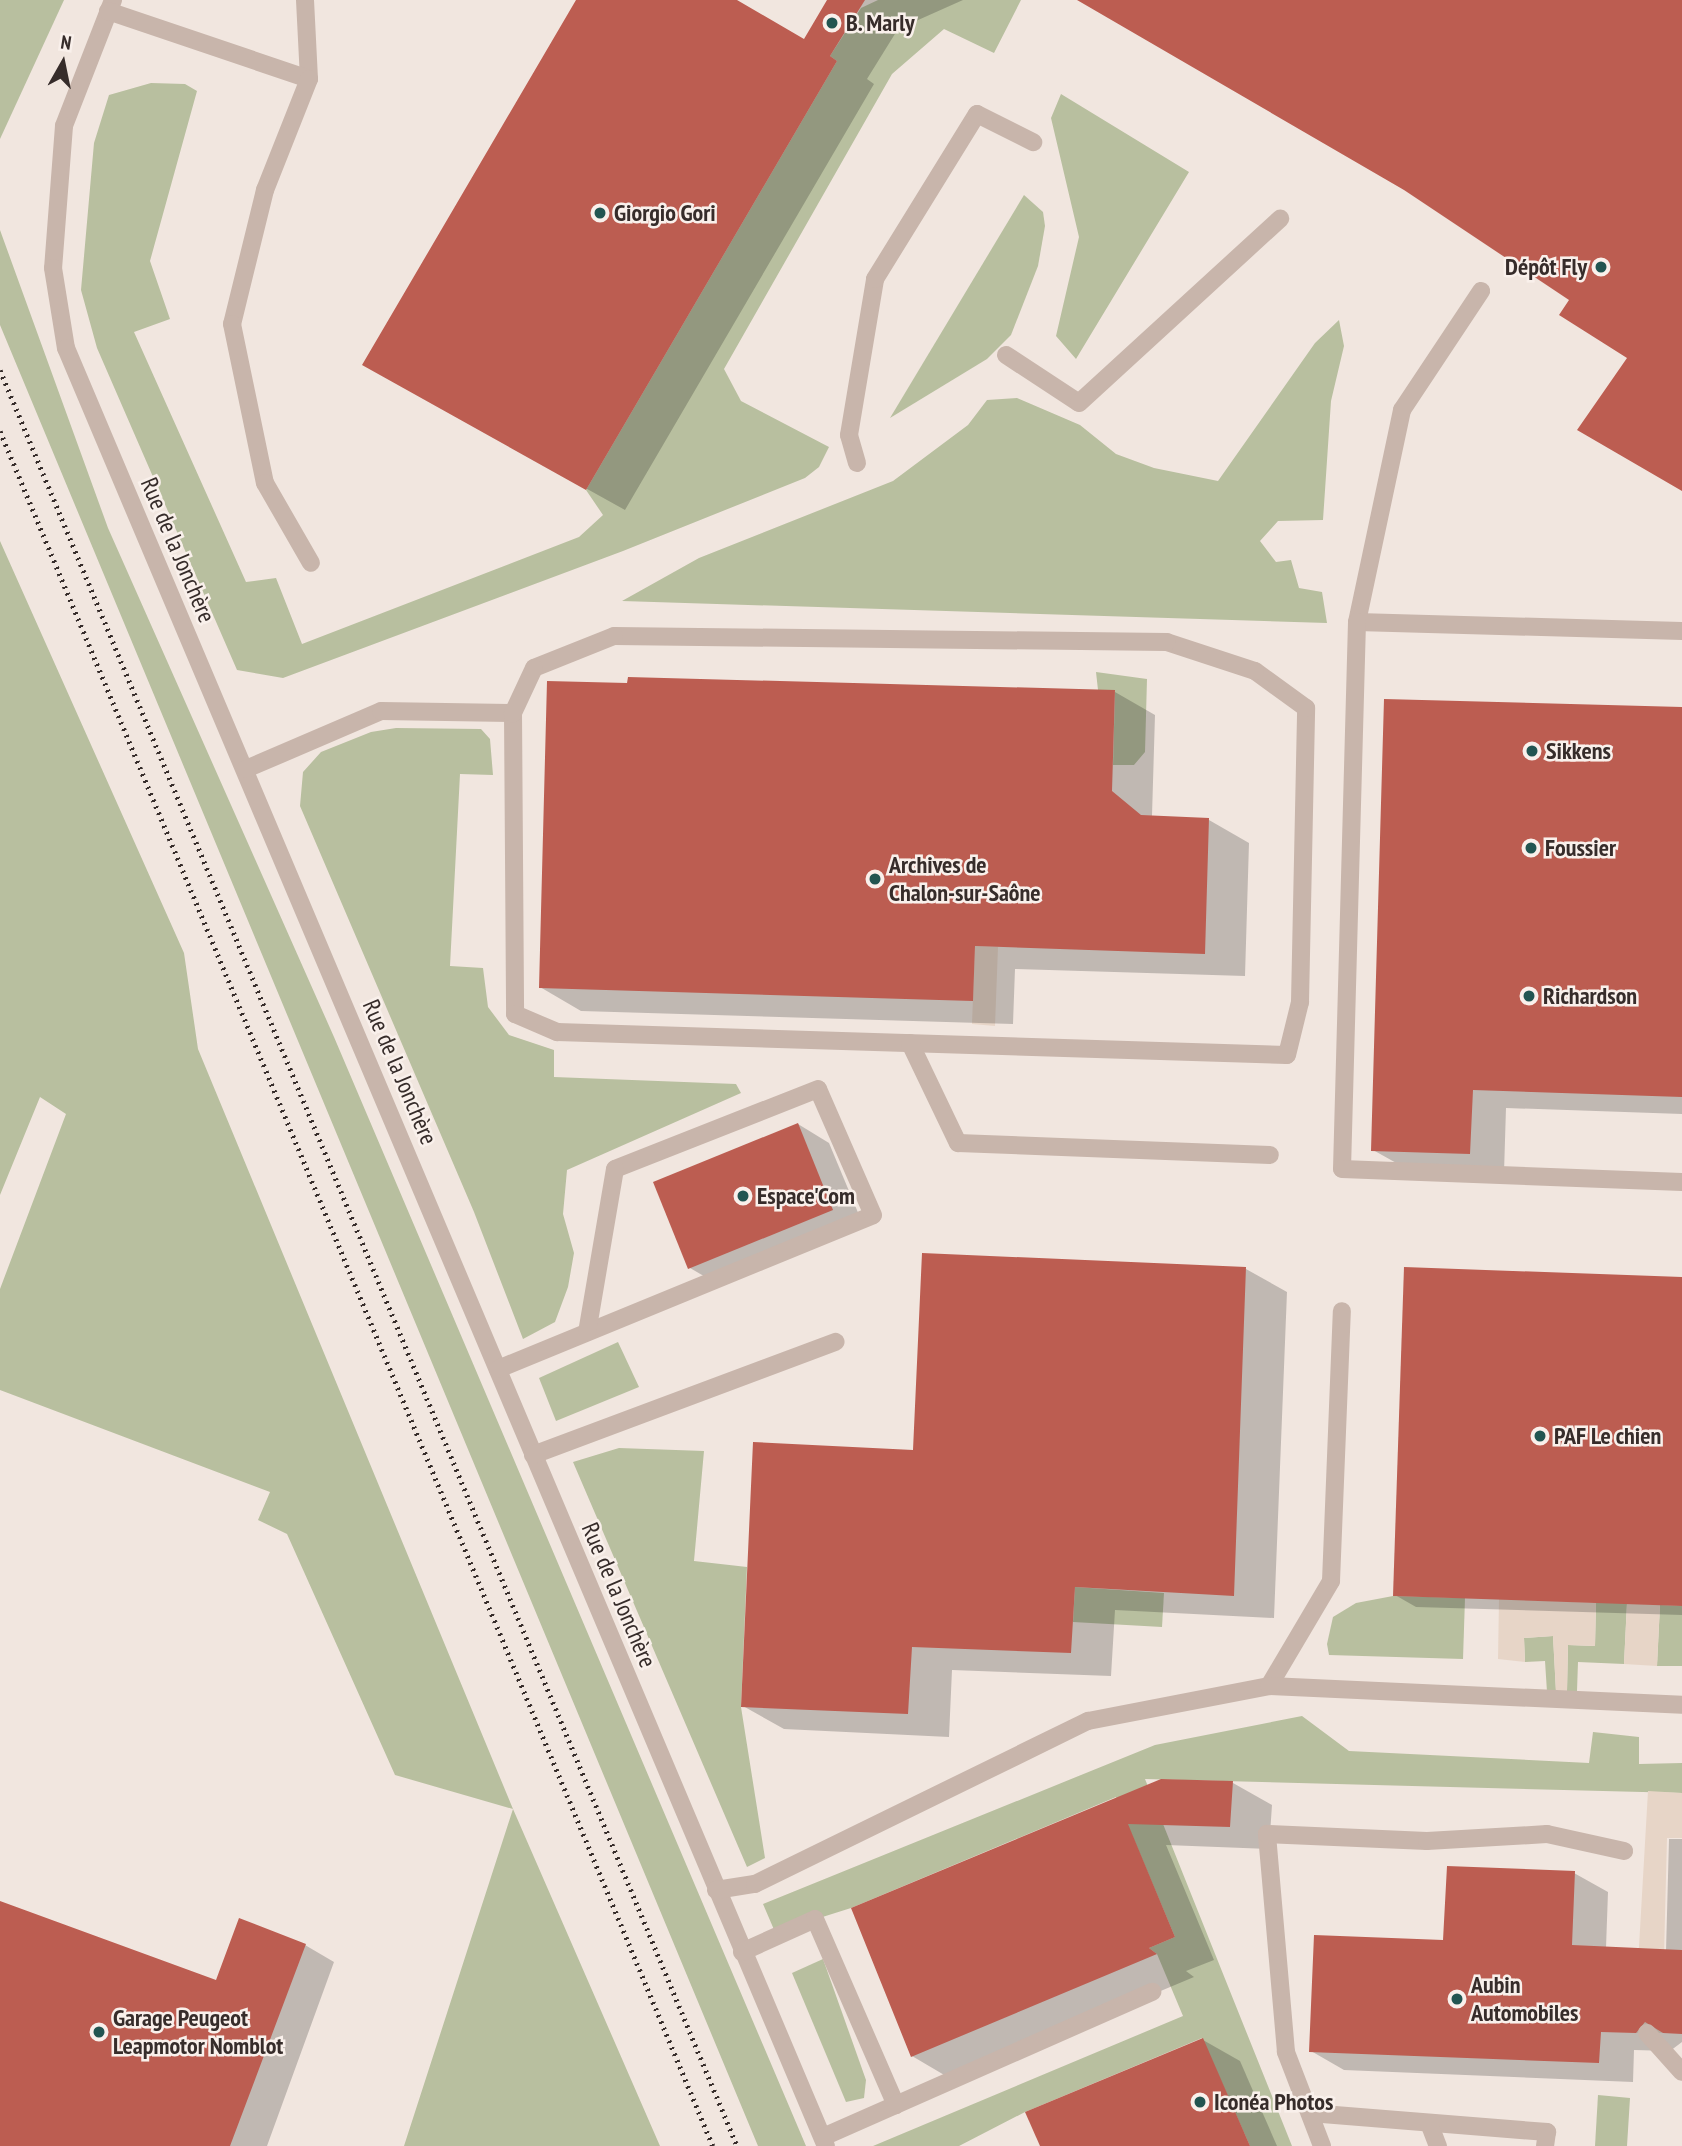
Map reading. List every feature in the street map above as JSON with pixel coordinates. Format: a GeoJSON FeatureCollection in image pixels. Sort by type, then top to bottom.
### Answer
{"type":"FeatureCollection","features":[{"type":"Feature","properties":{"kind":"street"},"geometry":{"type":"LineString","coordinates":[[305,0],[309,79],[265,190],[232,324],[265,483],[312,563]]}},
{"type":"Feature","properties":{"kind":"street"},"geometry":{"type":"LineString","coordinates":[[111,6],[309,79]]}},
{"type":"Feature","properties":{"kind":"street","name":"Rue de la Jonchère"},"geometry":{"type":"LineString","coordinates":[[111,6],[64,126],[53,268],[66,348],[246,769],[742,1952],[825,2142]]}},
{"type":"Feature","properties":{"kind":"street"},"geometry":{"type":"LineString","coordinates":[[857,463],[849,435],[874,279],[977,114],[1033,142]]}},
{"type":"Feature","properties":{"kind":"street"},"geometry":{"type":"LineString","coordinates":[[1006,355],[1079,403],[1280,219]]}},
{"type":"Feature","properties":{"kind":"street"},"geometry":{"type":"LineString","coordinates":[[1481,291],[1402,410],[1357,622],[1342,1170],[1682,1182]]}},
{"type":"Feature","properties":{"kind":"street"},"geometry":{"type":"LineString","coordinates":[[1357,622],[1682,631]]}},
{"type":"Feature","properties":{"kind":"street"},"geometry":{"type":"LineString","coordinates":[[614,636],[1167,642],[1255,671],[1306,708],[1300,1002],[1287,1055],[556,1032],[515,1014],[513,713],[534,668],[614,636]]}},
{"type":"Feature","properties":{"kind":"street"},"geometry":{"type":"LineString","coordinates":[[246,769],[381,711],[513,713]]}},
{"type":"Feature","properties":{"kind":"street"},"geometry":{"type":"LineString","coordinates":[[910,1043],[958,1143],[1270,1155]]}},
{"type":"Feature","properties":{"kind":"street"},"geometry":{"type":"LineString","coordinates":[[498,1369],[873,1215],[818,1089],[615,1169],[587,1332]]}},
{"type":"Feature","properties":{"kind":"street"},"geometry":{"type":"LineString","coordinates":[[1269,1686],[1331,1581],[1342,1311]]}},
{"type":"Feature","properties":{"kind":"street"},"geometry":{"type":"LineString","coordinates":[[534,1455],[836,1342]]}},
{"type":"Feature","properties":{"kind":"street"},"geometry":{"type":"LineString","coordinates":[[716,1890],[755,1884],[1088,1721],[1269,1686],[1682,1705]]}},
{"type":"Feature","properties":{"kind":"street"},"geometry":{"type":"LineString","coordinates":[[1322,2146],[1286,2052],[1267,1834],[1427,1841],[1547,1834],[1624,1851]]}},
{"type":"Feature","properties":{"kind":"street"},"geometry":{"type":"LineString","coordinates":[[742,1952],[815,1919],[896,2105]]}},
{"type":"Feature","properties":{"kind":"street"},"geometry":{"type":"LineString","coordinates":[[825,2142],[896,2105],[1152,1992]]}},
{"type":"Feature","properties":{"kind":"street"},"geometry":{"type":"LineString","coordinates":[[1647,2033],[1682,2072]]}},
{"type":"Feature","properties":{"kind":"street"},"geometry":{"type":"LineString","coordinates":[[1310,2113],[1547,2132],[1545,2146]]}},
{"type":"Feature","properties":{"kind":"street"},"geometry":{"type":"LineString","coordinates":[[1429,2123],[1438,2146]]}},
{"type":"Feature","properties":{"kind":"green space"},"geometry":{"type":"Polygon","coordinates":[[[0,0],[64,0],[0,139],[0,0]]]}},
{"type":"Feature","properties":{"kind":"green space"},"geometry":{"type":"Polygon","coordinates":[[[878,0],[1021,0],[994,53],[944,29],[892,74],[724,369],[741,401],[829,447],[819,467],[805,478],[623,551],[283,678],[237,670],[97,348],[81,290],[94,143],[109,95],[151,83],[185,84],[197,91],[150,261],[170,319],[134,332],[246,582],[276,578],[302,644],[579,537],[603,515],[586,490],[837,61],[830,56],[861,8],[878,0]]]}},
{"type":"Feature","properties":{"kind":"green space"},"geometry":{"type":"Polygon","coordinates":[[[1061,94],[1189,172],[1076,359],[1056,336],[1079,237],[1051,118],[1061,94]]]}},
{"type":"Feature","properties":{"kind":"green space"},"geometry":{"type":"Polygon","coordinates":[[[1024,195],[1043,212],[1045,226],[1038,266],[1011,335],[987,359],[890,418],[1024,195]]]}},
{"type":"Feature","properties":{"kind":"green space"},"geometry":{"type":"Polygon","coordinates":[[[0,230],[108,528],[334,1037],[806,2146],[758,2146],[0,325],[0,230]]]}},
{"type":"Feature","properties":{"kind":"green space"},"geometry":{"type":"Polygon","coordinates":[[[1339,320],[1344,346],[1331,401],[1323,520],[1278,521],[1260,541],[1276,562],[1291,560],[1299,588],[1322,592],[1327,623],[622,601],[699,558],[893,481],[968,425],[987,400],[1017,398],[1080,425],[1116,454],[1154,468],[1218,481],[1315,343],[1339,320]]]}},
{"type":"Feature","properties":{"kind":"green space"},"geometry":{"type":"Polygon","coordinates":[[[0,541],[184,953],[198,1049],[513,1809],[395,1775],[287,1534],[258,1520],[270,1492],[0,1390],[0,1289],[66,1114],[40,1097],[0,1195],[0,541]]]}},
{"type":"Feature","properties":{"kind":"green space"},"geometry":{"type":"Polygon","coordinates":[[[1096,672],[1147,679],[1145,752],[1134,765],[1113,765],[1115,691],[1098,690],[1096,672]]]}},
{"type":"Feature","properties":{"kind":"green space"},"geometry":{"type":"Polygon","coordinates":[[[396,728],[481,729],[490,739],[493,775],[460,774],[450,966],[483,968],[488,1007],[509,1035],[554,1050],[554,1077],[736,1084],[741,1093],[567,1170],[563,1214],[574,1253],[568,1287],[555,1322],[523,1339],[474,1212],[300,806],[303,772],[321,752],[371,732],[396,728]]]}},
{"type":"Feature","properties":{"kind":"green space"},"geometry":{"type":"Polygon","coordinates":[[[618,1342],[639,1387],[556,1421],[539,1378],[618,1342]]]}},
{"type":"Feature","properties":{"kind":"green space"},"geometry":{"type":"Polygon","coordinates":[[[619,1448],[704,1451],[694,1561],[747,1567],[741,1707],[765,1858],[747,1867],[573,1462],[619,1448]]]}},
{"type":"Feature","properties":{"kind":"green space"},"geometry":{"type":"Polygon","coordinates":[[[1075,1587],[1164,1593],[1162,1627],[1073,1622],[1075,1587]]]}},
{"type":"Feature","properties":{"kind":"green space"},"geometry":{"type":"Polygon","coordinates":[[[1393,1596],[1465,1598],[1463,1659],[1329,1655],[1327,1644],[1333,1617],[1356,1603],[1393,1596]]]}},
{"type":"Feature","properties":{"kind":"green space"},"geometry":{"type":"Polygon","coordinates":[[[1596,1603],[1627,1603],[1624,1664],[1578,1662],[1577,1691],[1567,1691],[1568,1645],[1595,1646],[1596,1603]]]}},
{"type":"Feature","properties":{"kind":"green space"},"geometry":{"type":"Polygon","coordinates":[[[1660,1605],[1682,1606],[1682,1666],[1657,1666],[1660,1605]]]}},
{"type":"Feature","properties":{"kind":"green space"},"geometry":{"type":"Polygon","coordinates":[[[1553,1636],[1556,1692],[1547,1692],[1545,1661],[1525,1662],[1524,1638],[1553,1636]]]}},
{"type":"Feature","properties":{"kind":"green space"},"geometry":{"type":"Polygon","coordinates":[[[1302,1716],[1349,1751],[1589,1763],[1593,1732],[1639,1737],[1639,1764],[1682,1763],[1682,1793],[1145,1779],[1292,2146],[1250,2146],[1202,2038],[1025,2112],[959,2146],[873,2146],[1183,2016],[1157,1954],[1149,1948],[1175,1937],[1116,1797],[851,1908],[775,1932],[763,1904],[1155,1745],[1302,1716]]]}},
{"type":"Feature","properties":{"kind":"green space"},"geometry":{"type":"Polygon","coordinates":[[[513,1809],[660,2146],[404,2146],[513,1809]]]}},
{"type":"Feature","properties":{"kind":"green space"},"geometry":{"type":"Polygon","coordinates":[[[823,1959],[866,2080],[864,2098],[846,2102],[792,1973],[823,1959]]]}},
{"type":"Feature","properties":{"kind":"green space"},"geometry":{"type":"Polygon","coordinates":[[[1598,2095],[1630,2098],[1627,2146],[1595,2146],[1598,2095]]]}},
{"type":"Feature","properties":{"kind":"shaded area"},"geometry":{"type":"Polygon","coordinates":[[[975,946],[998,947],[995,1026],[972,1024],[975,946]]]}},
{"type":"Feature","properties":{"kind":"shaded area"},"geometry":{"type":"Polygon","coordinates":[[[1499,1599],[1596,1603],[1595,1646],[1568,1645],[1567,1691],[1556,1692],[1553,1636],[1524,1638],[1525,1662],[1498,1659],[1499,1599]]]}},
{"type":"Feature","properties":{"kind":"shaded area"},"geometry":{"type":"Polygon","coordinates":[[[1627,1603],[1660,1605],[1657,1666],[1624,1664],[1627,1603]]]}},
{"type":"Feature","properties":{"kind":"shaded area"},"geometry":{"type":"Polygon","coordinates":[[[1648,1791],[1682,1793],[1682,1838],[1667,1838],[1662,2033],[1634,2033],[1648,1791]]]}},
{"type":"Feature","properties":{"kind":"building","name":"Giorgio Gori"},"geometry":{"type":"Polygon","coordinates":[[[576,0],[737,0],[804,39],[827,0],[865,0],[830,56],[837,61],[586,490],[362,365],[576,0]]]}},
{"type":"Feature","properties":{"kind":"building","name":"Dépôt Fly"},"geometry":{"type":"Polygon","coordinates":[[[1077,0],[1682,0],[1682,491],[1577,430],[1627,358],[1559,315],[1569,300],[1404,190],[1077,0]]]}},
{"type":"Feature","properties":{"kind":"building","name":"Archives de Chalon-sur-Saône"},"geometry":{"type":"Polygon","coordinates":[[[628,677],[1115,690],[1112,791],[1141,815],[1209,818],[1205,954],[975,946],[973,1001],[539,988],[547,681],[627,683],[628,677]]]}},
{"type":"Feature","properties":{"kind":"building"},"geometry":{"type":"Polygon","coordinates":[[[1384,699],[1682,707],[1682,1097],[1473,1090],[1470,1154],[1371,1151],[1384,699]]]}},
{"type":"Feature","properties":{"kind":"building","name":"Espace'Com"},"geometry":{"type":"Polygon","coordinates":[[[798,1123],[833,1210],[688,1269],[653,1182],[798,1123]]]}},
{"type":"Feature","properties":{"kind":"building"},"geometry":{"type":"Polygon","coordinates":[[[922,1253],[1246,1267],[1234,1596],[1075,1587],[1071,1653],[912,1647],[908,1714],[741,1707],[753,1442],[913,1450],[922,1253]]]}},
{"type":"Feature","properties":{"kind":"building","name":"PAF Le chien"},"geometry":{"type":"Polygon","coordinates":[[[1404,1267],[1682,1277],[1682,1606],[1393,1596],[1404,1267]]]}},
{"type":"Feature","properties":{"kind":"building"},"geometry":{"type":"Polygon","coordinates":[[[1161,1779],[1233,1781],[1230,1827],[1128,1824],[1175,1937],[1149,1948],[1157,1954],[911,2057],[851,1908],[1161,1779]]]}},
{"type":"Feature","properties":{"kind":"building","name":"Aubin Automobiles"},"geometry":{"type":"Polygon","coordinates":[[[1447,1866],[1575,1871],[1572,1945],[1682,1950],[1682,2034],[1663,2033],[1645,2022],[1636,2033],[1601,2032],[1599,2063],[1309,2052],[1314,1935],[1443,1940],[1447,1866]]]}},
{"type":"Feature","properties":{"kind":"building","name":"Garage Peugeot Leapmotor Nomblot"},"geometry":{"type":"Polygon","coordinates":[[[0,1901],[216,1980],[239,1918],[306,1944],[230,2146],[0,2146],[0,1901]]]}},
{"type":"Feature","properties":{"kind":"building"},"geometry":{"type":"Polygon","coordinates":[[[1203,2038],[1250,2146],[1040,2146],[1025,2112],[1203,2038]]]}},
{"type":"Feature","properties":{"kind":"railway"},"geometry":{"type":"LineString","coordinates":[[0,370],[737,2146]]}},
{"type":"Feature","properties":{"kind":"railway"},"geometry":{"type":"LineString","coordinates":[[0,431],[713,2146]]}},
{"type":"Feature","properties":{"kind":"place","name":"B. Marly"},"geometry":{"type":"Point","coordinates":[832,23]}},
{"type":"Feature","properties":{"kind":"place","name":"Giorgio Gori"},"geometry":{"type":"Point","coordinates":[600,213]}},
{"type":"Feature","properties":{"kind":"place","name":"Dépôt Fly"},"geometry":{"type":"Point","coordinates":[1601,267]}},
{"type":"Feature","properties":{"kind":"place","name":"Sikkens"},"geometry":{"type":"Point","coordinates":[1532,751]}},
{"type":"Feature","properties":{"kind":"place","name":"Foussier"},"geometry":{"type":"Point","coordinates":[1531,848]}},
{"type":"Feature","properties":{"kind":"place","name":"Archives de Chalon-sur-Saône"},"geometry":{"type":"Point","coordinates":[875,879]}},
{"type":"Feature","properties":{"kind":"place","name":"Richardson"},"geometry":{"type":"Point","coordinates":[1529,996]}},
{"type":"Feature","properties":{"kind":"place","name":"Espace'Com"},"geometry":{"type":"Point","coordinates":[743,1196]}},
{"type":"Feature","properties":{"kind":"place","name":"PAF Le chien"},"geometry":{"type":"Point","coordinates":[1540,1436]}},
{"type":"Feature","properties":{"kind":"place","name":"Aubin Automobiles"},"geometry":{"type":"Point","coordinates":[1457,1999]}},
{"type":"Feature","properties":{"kind":"place","name":"Garage Peugeot Leapmotor Nomblot"},"geometry":{"type":"Point","coordinates":[99,2032]}},
{"type":"Feature","properties":{"kind":"place","name":"Iconéa Photos"},"geometry":{"type":"Point","coordinates":[1200,2102]}}]}
